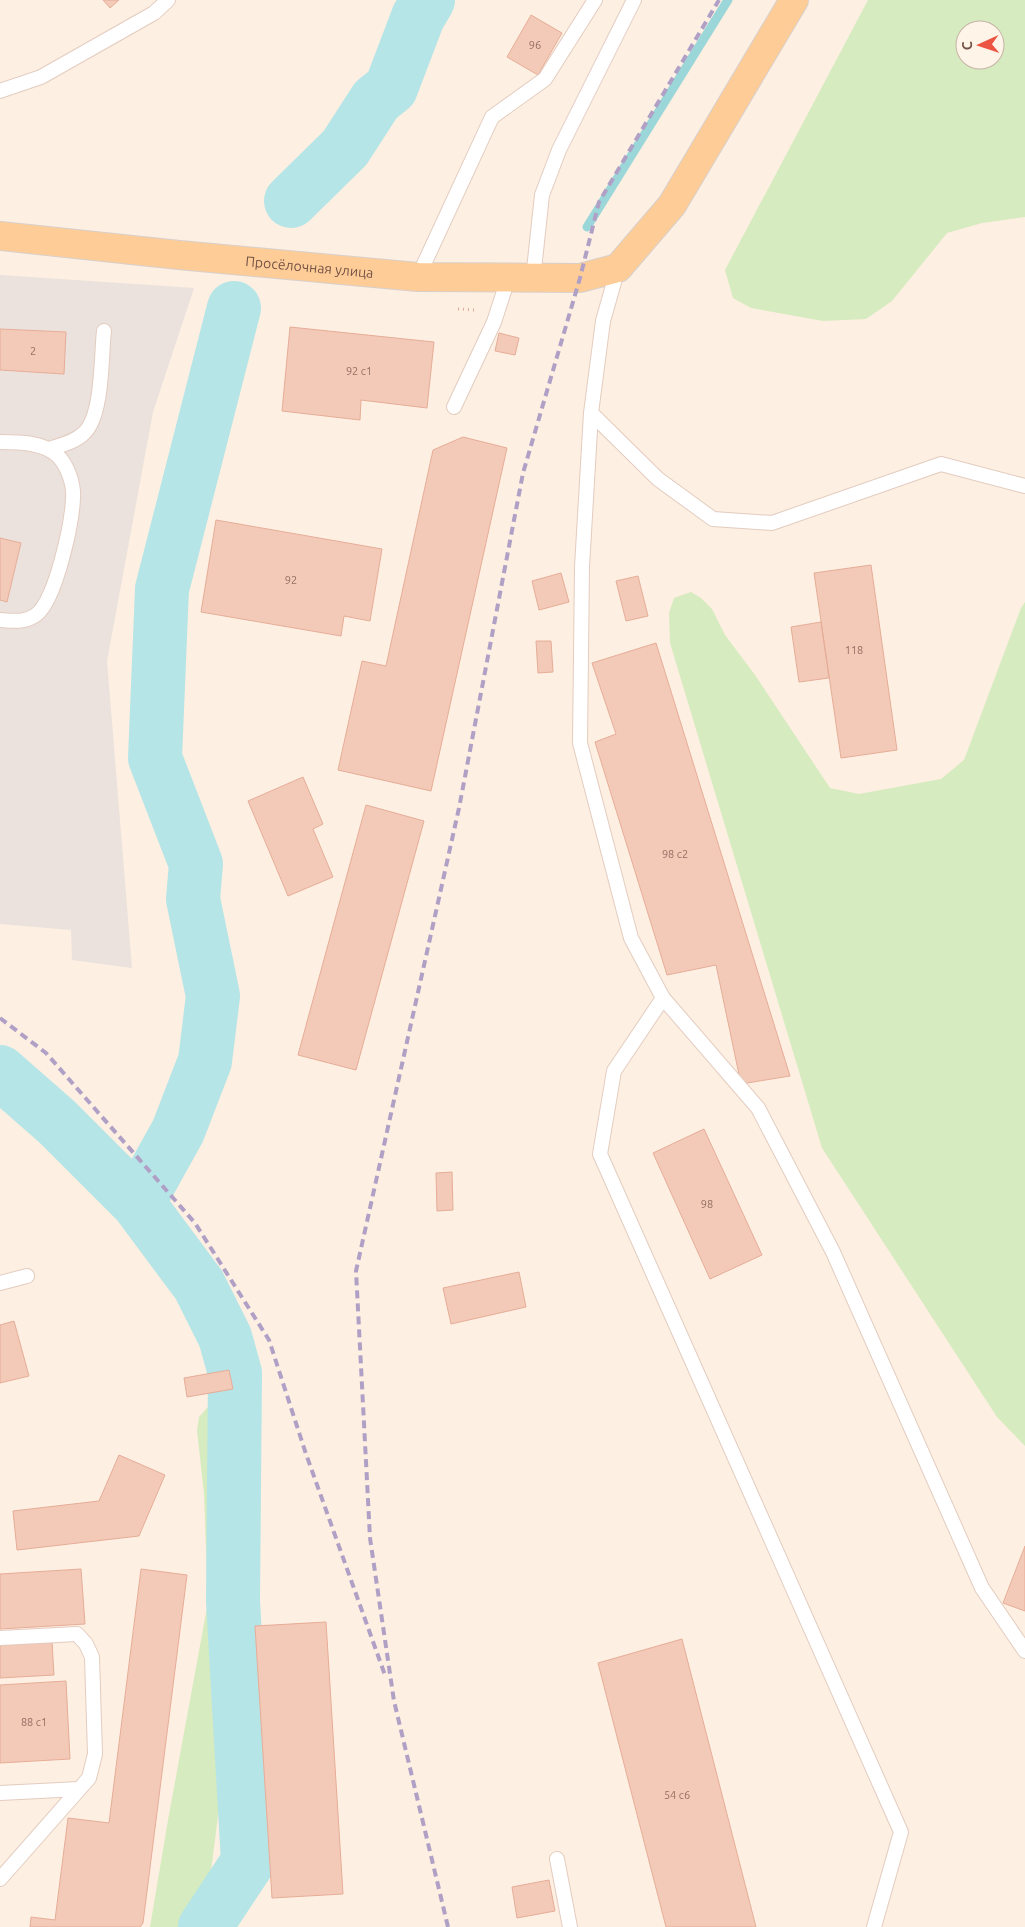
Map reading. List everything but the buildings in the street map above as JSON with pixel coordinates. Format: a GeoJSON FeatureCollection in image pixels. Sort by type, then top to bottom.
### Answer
{"type":"FeatureCollection","features":[{"type":"Feature","properties":{"kind":"main road"},"geometry":{"type":"LineString","coordinates":[[618,268],[672,205],[794,0]]}},
{"type":"Feature","properties":{"kind":"main road","name":"Просёлочная улица"},"geometry":{"type":"LineString","coordinates":[[0,236],[418,277],[580,278],[618,268]]}},
{"type":"Feature","properties":{"kind":"lane"},"geometry":{"type":"LineString","coordinates":[[0,91],[41,77],[154,13],[168,0]]}},
{"type":"Feature","properties":{"kind":"lane"},"geometry":{"type":"LineString","coordinates":[[418,277],[492,117],[545,79],[595,0]]}},
{"type":"Feature","properties":{"kind":"lane"},"geometry":{"type":"LineString","coordinates":[[454,406],[494,322],[520,279],[542,195],[558,150],[634,0]]}},
{"type":"Feature","properties":{"kind":"lane"},"geometry":{"type":"LineString","coordinates":[[618,268],[603,322],[591,413],[582,567],[580,742],[631,938],[663,998],[758,1108],[833,1252],[982,1588],[1025,1651]]}},
{"type":"Feature","properties":{"kind":"lane"},"geometry":{"type":"LineString","coordinates":[[49,449],[75,440],[93,422],[97,409],[104,331]]}},
{"type":"Feature","properties":{"kind":"lane"},"geometry":{"type":"LineString","coordinates":[[591,413],[658,479],[713,519],[772,523],[941,464],[1025,486]]}},
{"type":"Feature","properties":{"kind":"lane"},"geometry":{"type":"LineString","coordinates":[[0,442],[33,444],[49,449],[59,457],[70,475],[73,498],[64,548],[55,582],[46,601],[37,614],[26,620],[15,622],[0,620]]}},
{"type":"Feature","properties":{"kind":"lane"},"geometry":{"type":"LineString","coordinates":[[663,998],[614,1071],[600,1154],[901,1832],[874,1927]]}},
{"type":"Feature","properties":{"kind":"lane"},"geometry":{"type":"LineString","coordinates":[[0,1283],[27,1276]]}},
{"type":"Feature","properties":{"kind":"lane"},"geometry":{"type":"LineString","coordinates":[[0,1638],[77,1634],[86,1644],[92,1656],[94,1754],[89,1778],[0,1878]]}},
{"type":"Feature","properties":{"kind":"lane"},"geometry":{"type":"LineString","coordinates":[[0,1794],[79,1789]]}},
{"type":"Feature","properties":{"kind":"lane"},"geometry":{"type":"LineString","coordinates":[[557,1859],[570,1927]]}},
{"type":"Feature","properties":{"kind":"shaded area"},"geometry":{"type":"Polygon","coordinates":[[[0,275],[194,288],[153,412],[107,661],[132,968],[72,960],[71,930],[0,924],[0,275]]]}},
{"type":"Feature","properties":{"kind":"green space"},"geometry":{"type":"Polygon","coordinates":[[[868,0],[1025,0],[1025,217],[982,223],[947,233],[892,301],[866,319],[823,321],[751,308],[733,298],[725,270],[868,0]]]}},
{"type":"Feature","properties":{"kind":"green space"},"geometry":{"type":"Polygon","coordinates":[[[691,592],[701,598],[712,609],[725,635],[755,675],[830,788],[859,794],[941,779],[964,760],[1021,608],[1025,602],[1025,1446],[997,1417],[822,1148],[670,643],[669,613],[674,598],[691,592]]]}},
{"type":"Feature","properties":{"kind":"green space"},"geometry":{"type":"Polygon","coordinates":[[[217,1405],[231,1410],[238,1430],[241,1466],[236,1517],[228,1737],[210,1879],[209,1927],[150,1927],[208,1602],[204,1493],[197,1431],[199,1417],[208,1407],[217,1405]]]}},
{"type":"Feature","properties":{"kind":"waterway"},"geometry":{"type":"LineString","coordinates":[[291,201],[345,148],[376,100],[391,88],[418,17],[428,0]]}},
{"type":"Feature","properties":{"kind":"waterway"},"geometry":{"type":"LineString","coordinates":[[587,227],[728,0]]}},
{"type":"Feature","properties":{"kind":"waterway"},"geometry":{"type":"LineString","coordinates":[[138,1203],[178,1131],[205,1061],[213,996],[193,899],[196,864],[155,758],[162,589],[234,308]]}},
{"type":"Feature","properties":{"kind":"waterway"},"geometry":{"type":"LineString","coordinates":[[0,1072],[57,1122],[138,1203],[199,1285],[225,1337],[235,1373],[233,1601],[248,1862],[205,1927]]}},
{"type":"Feature","properties":{"kind":"railway"},"geometry":{"type":"LineString","coordinates":[[448,1927],[394,1701],[370,1538],[356,1271],[459,808],[523,473],[580,278],[599,202],[719,0]]}},
{"type":"Feature","properties":{"kind":"railway"},"geometry":{"type":"LineString","coordinates":[[0,1018],[46,1053],[195,1223],[269,1340],[306,1454],[386,1678]]}}]}
